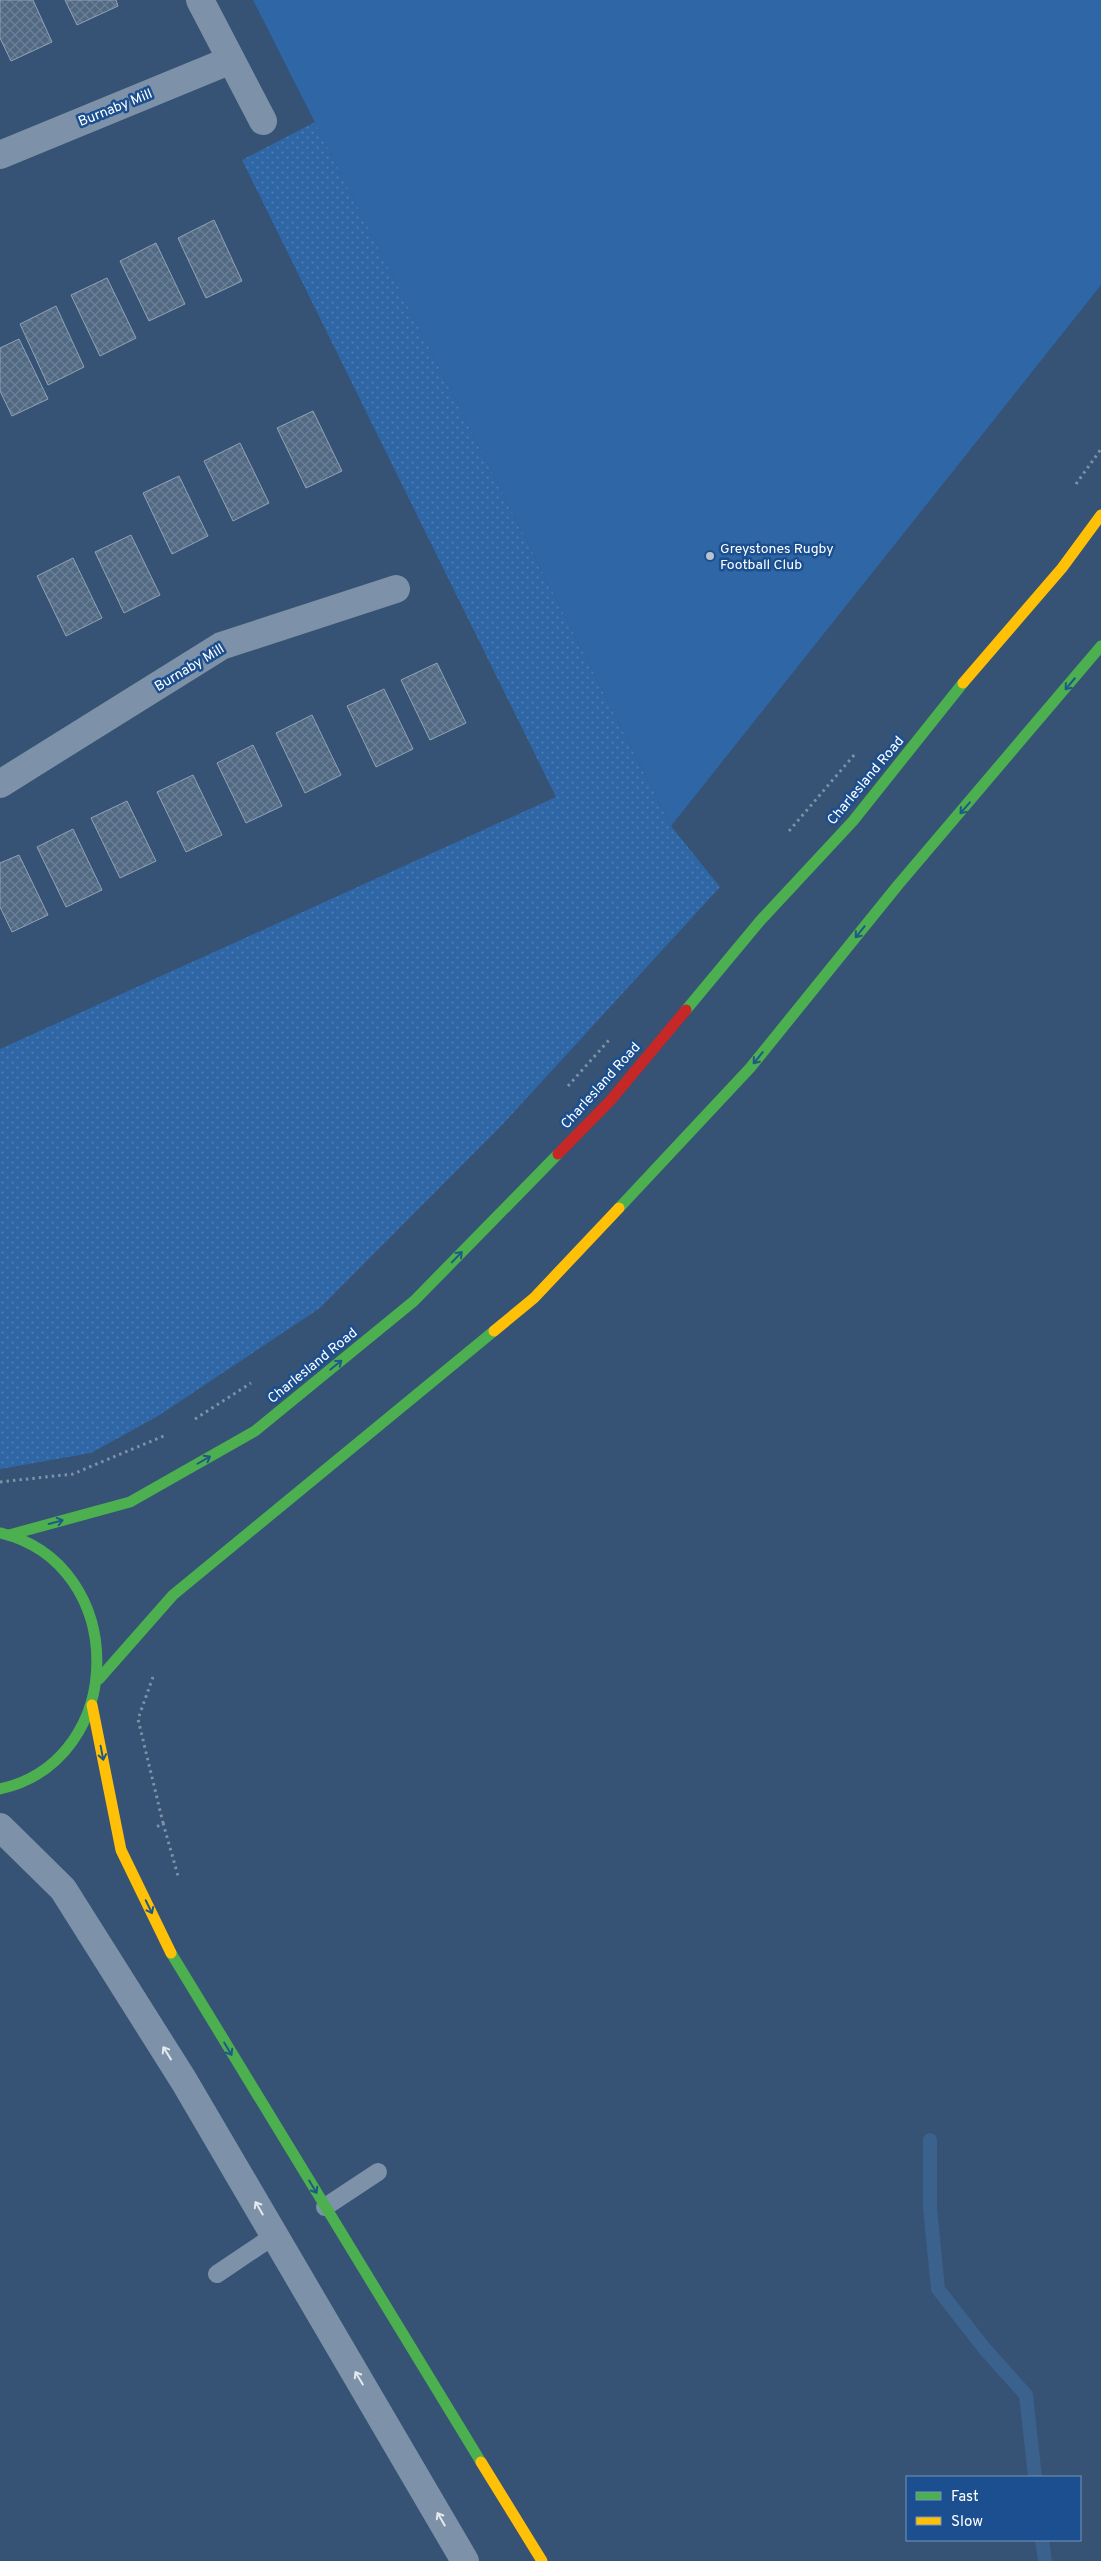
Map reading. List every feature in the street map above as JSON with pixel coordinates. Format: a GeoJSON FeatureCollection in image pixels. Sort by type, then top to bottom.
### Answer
{"type":"FeatureCollection","features":[{"type":"Feature","properties":{"kind":"main road","name":"Charlesland Road"},"geometry":{"type":"LineString","coordinates":[[4,1534],[130,1502],[255,1431],[414,1301],[610,1101],[760,921],[853,821],[968,677],[1062,568],[1101,515]]}},
{"type":"Feature","properties":{"kind":"main road"},"geometry":{"type":"LineString","coordinates":[[99,1679],[173,1595],[534,1298],[750,1068],[898,885],[1101,646]]}},
{"type":"Feature","properties":{"kind":"main road"},"geometry":{"type":"LineString","coordinates":[[0,1789],[36,1774],[61,1756],[80,1731],[92,1705],[99,1679],[100,1648],[93,1618],[79,1590],[59,1565],[35,1547],[4,1534]]}},
{"type":"Feature","properties":{"kind":"main road"},"geometry":{"type":"LineString","coordinates":[[92,1705],[121,1850],[177,1965],[542,2561]]}},
{"type":"Feature","properties":{"kind":"street"},"geometry":{"type":"LineString","coordinates":[[200,0],[263,121]]}},
{"type":"Feature","properties":{"kind":"street","name":"Burnaby Mill"},"geometry":{"type":"LineString","coordinates":[[0,156],[231,60]]}},
{"type":"Feature","properties":{"kind":"street","name":"Burnaby Mill"},"geometry":{"type":"LineString","coordinates":[[0,784],[221,646],[396,590]]}},
{"type":"Feature","properties":{"kind":"street"},"geometry":{"type":"LineString","coordinates":[[0,1827],[63,1889],[184,2081],[466,2561]]}},
{"type":"Feature","properties":{"kind":"lane"},"geometry":{"type":"LineString","coordinates":[[325,2208],[378,2172]]}},
{"type":"Feature","properties":{"kind":"lane"},"geometry":{"type":"LineString","coordinates":[[217,2274],[275,2235]]}},
{"type":"Feature","properties":{"kind":"path"},"geometry":{"type":"LineString","coordinates":[[1072,490],[1101,450]]}},
{"type":"Feature","properties":{"kind":"path"},"geometry":{"type":"LineString","coordinates":[[787,834],[858,750]]}},
{"type":"Feature","properties":{"kind":"path"},"geometry":{"type":"LineString","coordinates":[[564,1090],[609,1039]]}},
{"type":"Feature","properties":{"kind":"path"},"geometry":{"type":"LineString","coordinates":[[192,1421],[259,1378]]}},
{"type":"Feature","properties":{"kind":"path"},"geometry":{"type":"LineString","coordinates":[[0,1482],[73,1474],[175,1432]]}},
{"type":"Feature","properties":{"kind":"shaded area","name":"Greystones Rugby Football Club"},"geometry":{"type":"Polygon","coordinates":[[[253,0],[1101,0],[1101,285],[671,826],[253,0]]]}},
{"type":"Feature","properties":{"kind":"shaded area"},"geometry":{"type":"Polygon","coordinates":[[[315,122],[671,826],[720,887],[503,1124],[320,1308],[158,1416],[91,1453],[0,1469],[0,1049],[556,797],[242,160],[315,122]]]}},
{"type":"Feature","properties":{"kind":"building"},"geometry":{"type":"Polygon","coordinates":[[[0,0],[33,0],[52,42],[11,61],[0,38],[0,0]]]}},
{"type":"Feature","properties":{"kind":"building"},"geometry":{"type":"Polygon","coordinates":[[[65,0],[116,0],[118,6],[77,25],[65,0]]]}},
{"type":"Feature","properties":{"kind":"building"},"geometry":{"type":"Polygon","coordinates":[[[214,220],[242,281],[206,298],[178,238],[214,220]]]}},
{"type":"Feature","properties":{"kind":"building"},"geometry":{"type":"Polygon","coordinates":[[[156,243],[185,304],[149,321],[120,261],[156,243]]]}},
{"type":"Feature","properties":{"kind":"building"},"geometry":{"type":"Polygon","coordinates":[[[107,278],[136,338],[100,356],[71,295],[107,278]]]}},
{"type":"Feature","properties":{"kind":"building"},"geometry":{"type":"Polygon","coordinates":[[[56,306],[84,367],[48,385],[20,324],[56,306]]]}},
{"type":"Feature","properties":{"kind":"building"},"geometry":{"type":"Polygon","coordinates":[[[19,339],[48,399],[12,416],[0,391],[0,348],[19,339]]]}},
{"type":"Feature","properties":{"kind":"building"},"geometry":{"type":"Polygon","coordinates":[[[313,411],[342,471],[306,488],[277,428],[313,411]]]}},
{"type":"Feature","properties":{"kind":"building"},"geometry":{"type":"Polygon","coordinates":[[[240,443],[269,503],[233,521],[204,461],[240,443]]]}},
{"type":"Feature","properties":{"kind":"building"},"geometry":{"type":"Polygon","coordinates":[[[179,476],[208,536],[172,554],[143,493],[179,476]]]}},
{"type":"Feature","properties":{"kind":"building"},"geometry":{"type":"Polygon","coordinates":[[[131,535],[160,595],[124,613],[95,552],[131,535]]]}},
{"type":"Feature","properties":{"kind":"building"},"geometry":{"type":"Polygon","coordinates":[[[73,558],[102,618],[66,636],[37,576],[73,558]]]}},
{"type":"Feature","properties":{"kind":"building"},"geometry":{"type":"Polygon","coordinates":[[[437,663],[466,723],[430,740],[401,680],[437,663]]]}},
{"type":"Feature","properties":{"kind":"building"},"geometry":{"type":"Polygon","coordinates":[[[384,689],[413,749],[376,767],[347,706],[384,689]]]}},
{"type":"Feature","properties":{"kind":"building"},"geometry":{"type":"Polygon","coordinates":[[[312,715],[341,775],[305,793],[276,733],[312,715]]]}},
{"type":"Feature","properties":{"kind":"building"},"geometry":{"type":"Polygon","coordinates":[[[253,745],[282,806],[246,823],[217,763],[253,745]]]}},
{"type":"Feature","properties":{"kind":"building"},"geometry":{"type":"Polygon","coordinates":[[[193,775],[222,835],[186,852],[157,792],[193,775]]]}},
{"type":"Feature","properties":{"kind":"building"},"geometry":{"type":"Polygon","coordinates":[[[127,801],[156,861],[120,878],[91,818],[127,801]]]}},
{"type":"Feature","properties":{"kind":"building"},"geometry":{"type":"Polygon","coordinates":[[[73,829],[102,890],[66,907],[37,847],[73,829]]]}},
{"type":"Feature","properties":{"kind":"building"},"geometry":{"type":"Polygon","coordinates":[[[19,855],[48,915],[12,932],[0,907],[0,863],[19,855]]]}},
{"type":"Feature","properties":{"kind":"waterway"},"geometry":{"type":"LineString","coordinates":[[930,2140],[930,2208],[938,2289],[984,2348],[1026,2395],[1035,2476]]}},
{"type":"Feature","properties":{"kind":"waterway"},"geometry":{"type":"LineString","coordinates":[[1042,2541],[1045,2561]]}},
{"type":"Feature","properties":{"kind":"traffic: fast"},"geometry":{"type":"LineString","coordinates":[[619,1208],[750,1068],[898,885],[1101,646]]}},
{"type":"Feature","properties":{"kind":"traffic: fast"},"geometry":{"type":"LineString","coordinates":[[686,1010],[760,921],[853,821],[963,683]]}},
{"type":"Feature","properties":{"kind":"traffic: fast"},"geometry":{"type":"LineString","coordinates":[[9,1535],[130,1502],[255,1431],[414,1301],[558,1154]]}},
{"type":"Feature","properties":{"kind":"traffic: fast"},"geometry":{"type":"LineString","coordinates":[[99,1679],[173,1595],[494,1331]]}},
{"type":"Feature","properties":{"kind":"traffic: fast"},"geometry":{"type":"LineString","coordinates":[[0,1789],[42,1771],[73,1741],[91,1703],[97,1662],[91,1620],[73,1582],[43,1552],[1,1533]]}},
{"type":"Feature","properties":{"kind":"traffic: fast"},"geometry":{"type":"LineString","coordinates":[[171,1953],[481,2462]]}},
{"type":"Feature","properties":{"kind":"traffic: slow"},"geometry":{"type":"LineString","coordinates":[[963,683],[1062,568],[1101,515]]}},
{"type":"Feature","properties":{"kind":"traffic: slow"},"geometry":{"type":"LineString","coordinates":[[494,1331],[534,1298],[619,1208]]}},
{"type":"Feature","properties":{"kind":"traffic: slow"},"geometry":{"type":"LineString","coordinates":[[92,1705],[121,1850],[171,1953]]}},
{"type":"Feature","properties":{"kind":"traffic: slow"},"geometry":{"type":"LineString","coordinates":[[481,2462],[542,2561]]}},
{"type":"Feature","properties":{"kind":"traffic: jam"},"geometry":{"type":"LineString","coordinates":[[558,1154],[610,1101],[686,1010]]}},
{"type":"Feature","properties":{"kind":"place","name":"Greystones Rugby Football Club"},"geometry":{"type":"Point","coordinates":[710,556]}}]}
